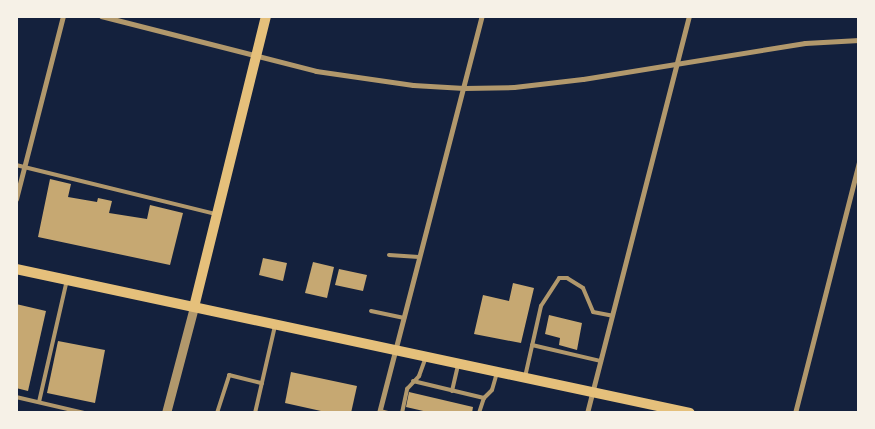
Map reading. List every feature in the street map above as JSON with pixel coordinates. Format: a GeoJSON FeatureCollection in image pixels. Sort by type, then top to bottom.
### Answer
{"type":"FeatureCollection","features":[{"type":"Feature","properties":{"kind":"main road"},"geometry":{"type":"LineString","coordinates":[[194,307],[266,16]]}},
{"type":"Feature","properties":{"kind":"main road"},"geometry":{"type":"LineString","coordinates":[[16,269],[690,413]]}},
{"type":"Feature","properties":{"kind":"street"},"geometry":{"type":"LineString","coordinates":[[16,199],[63,16]]}},
{"type":"Feature","properties":{"kind":"street"},"geometry":{"type":"LineString","coordinates":[[101,16],[257,57],[337,75],[464,88],[563,81],[805,43],[859,40]]}},
{"type":"Feature","properties":{"kind":"street"},"geometry":{"type":"LineString","coordinates":[[379,412],[482,16]]}},
{"type":"Feature","properties":{"kind":"street"},"geometry":{"type":"LineString","coordinates":[[587,413],[689,16]]}},
{"type":"Feature","properties":{"kind":"street"},"geometry":{"type":"LineString","coordinates":[[795,413],[859,162]]}},
{"type":"Feature","properties":{"kind":"street"},"geometry":{"type":"LineString","coordinates":[[166,413],[194,307]]}},
{"type":"Feature","properties":{"kind":"lane"},"geometry":{"type":"LineString","coordinates":[[16,165],[218,214]]}},
{"type":"Feature","properties":{"kind":"lane"},"geometry":{"type":"LineString","coordinates":[[389,255],[419,257]]}},
{"type":"Feature","properties":{"kind":"lane"},"geometry":{"type":"LineString","coordinates":[[526,377],[541,306],[558,278],[567,278],[583,288],[593,312],[612,316]]}},
{"type":"Feature","properties":{"kind":"lane"},"geometry":{"type":"LineString","coordinates":[[39,402],[67,279]]}},
{"type":"Feature","properties":{"kind":"lane"},"geometry":{"type":"LineString","coordinates":[[371,311],[404,318]]}},
{"type":"Feature","properties":{"kind":"lane"},"geometry":{"type":"LineString","coordinates":[[255,413],[276,324]]}},
{"type":"Feature","properties":{"kind":"lane"},"geometry":{"type":"LineString","coordinates":[[532,345],[601,361]]}},
{"type":"Feature","properties":{"kind":"lane"},"geometry":{"type":"LineString","coordinates":[[402,413],[407,388],[423,368],[426,356]]}},
{"type":"Feature","properties":{"kind":"lane"},"geometry":{"type":"LineString","coordinates":[[452,390],[458,363]]}},
{"type":"Feature","properties":{"kind":"lane"},"geometry":{"type":"LineString","coordinates":[[479,413],[484,398],[492,390],[497,371]]}},
{"type":"Feature","properties":{"kind":"lane"},"geometry":{"type":"LineString","coordinates":[[217,413],[229,375],[262,382]]}},
{"type":"Feature","properties":{"kind":"lane"},"geometry":{"type":"LineString","coordinates":[[413,381],[484,398]]}},
{"type":"Feature","properties":{"kind":"lane"},"geometry":{"type":"LineString","coordinates":[[16,397],[85,413]]}},
{"type":"Feature","properties":{"kind":"lane"},"geometry":{"type":"LineString","coordinates":[[379,412],[388,413]]}},
{"type":"Feature","properties":{"kind":"building"},"geometry":{"type":"Polygon","coordinates":[[[50,179],[71,184],[68,197],[97,202],[98,198],[112,201],[109,213],[147,219],[150,205],[183,213],[170,265],[38,237],[50,179]]]}},
{"type":"Feature","properties":{"kind":"building"},"geometry":{"type":"Polygon","coordinates":[[[263,258],[287,263],[283,281],[259,275],[263,258]]]}},
{"type":"Feature","properties":{"kind":"building"},"geometry":{"type":"Polygon","coordinates":[[[313,262],[334,267],[327,298],[305,293],[313,262]]]}},
{"type":"Feature","properties":{"kind":"building"},"geometry":{"type":"Polygon","coordinates":[[[339,269],[367,275],[363,291],[335,285],[339,269]]]}},
{"type":"Feature","properties":{"kind":"building"},"geometry":{"type":"Polygon","coordinates":[[[513,283],[534,288],[521,343],[474,334],[483,295],[509,301],[513,283]]]}},
{"type":"Feature","properties":{"kind":"building"},"geometry":{"type":"Polygon","coordinates":[[[16,304],[46,311],[28,391],[16,388],[16,304]]]}},
{"type":"Feature","properties":{"kind":"building"},"geometry":{"type":"Polygon","coordinates":[[[549,315],[582,323],[577,350],[559,345],[560,338],[545,334],[549,315]]]}},
{"type":"Feature","properties":{"kind":"building"},"geometry":{"type":"Polygon","coordinates":[[[58,341],[105,350],[95,403],[47,393],[58,341]]]}},
{"type":"Feature","properties":{"kind":"building"},"geometry":{"type":"Polygon","coordinates":[[[291,372],[357,386],[351,413],[330,413],[285,403],[291,372]]]}},
{"type":"Feature","properties":{"kind":"building"},"geometry":{"type":"Polygon","coordinates":[[[409,392],[473,407],[472,413],[432,413],[406,407],[409,392]]]}}]}
